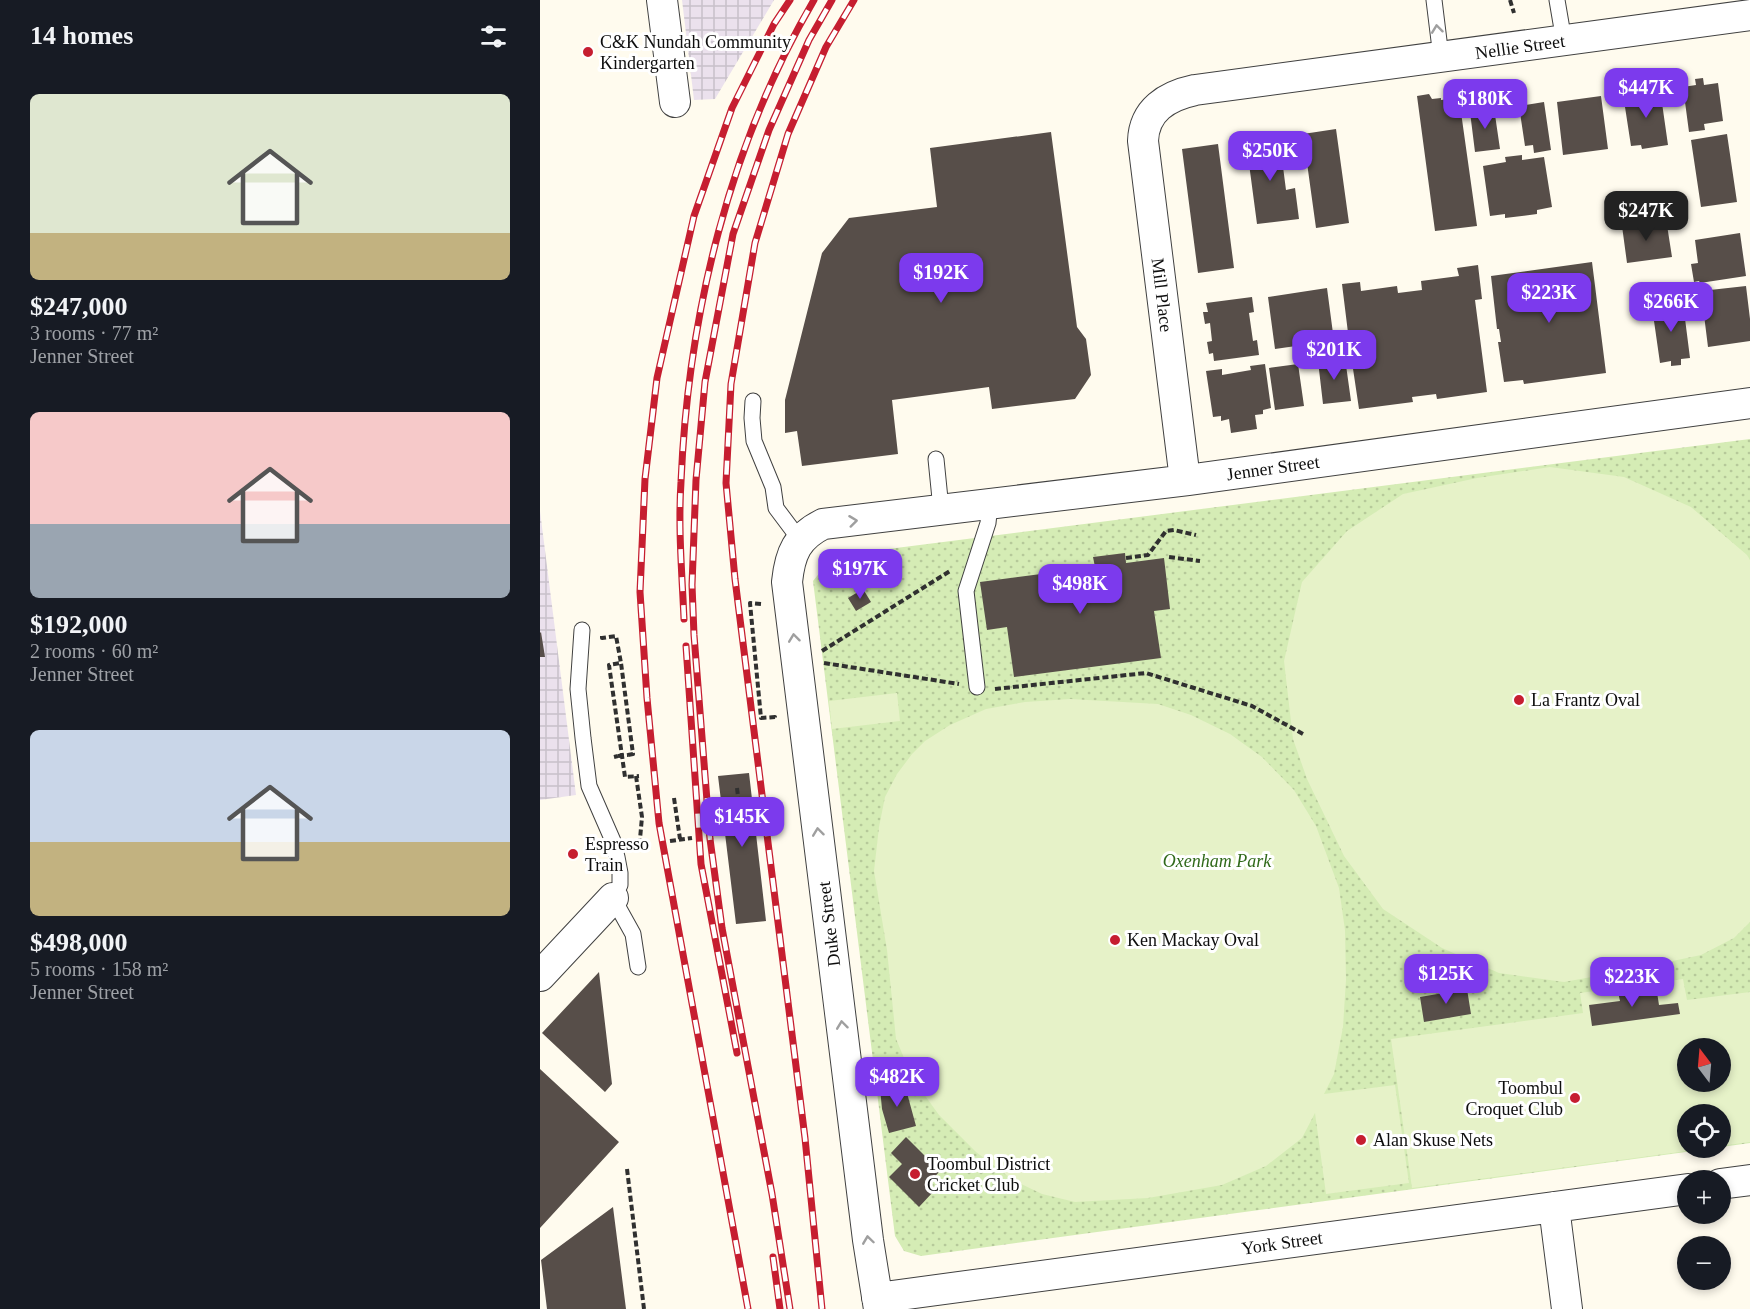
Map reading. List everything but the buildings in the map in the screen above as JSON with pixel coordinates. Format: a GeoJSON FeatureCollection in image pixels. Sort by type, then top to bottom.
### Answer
{"type":"FeatureCollection","features":[{"type":"Feature","properties":{"kind":"street"},"geometry":{"type":"LineString","coordinates":[[662,0],[675,102]]}},
{"type":"Feature","properties":{"kind":"street","name":"Nellie Street"},"geometry":{"type":"LineString","coordinates":[[1153,112],[1170,98],[1195,90],[1750,15]]}},
{"type":"Feature","properties":{"kind":"street","name":"Mill Place"},"geometry":{"type":"LineString","coordinates":[[1153,112],[1147,120],[1143,141],[1185,480]]}},
{"type":"Feature","properties":{"kind":"street","name":"Jenner Street"},"geometry":{"type":"LineString","coordinates":[[800,540],[805,534],[824,524],[1185,480],[1750,403]]}},
{"type":"Feature","properties":{"kind":"street","name":"Duke Street"},"geometry":{"type":"LineString","coordinates":[[800,540],[788,568],[787,582],[878,1303]]}},
{"type":"Feature","properties":{"kind":"street"},"geometry":{"type":"LineString","coordinates":[[540,974],[613,898]]}},
{"type":"Feature","properties":{"kind":"street"},"geometry":{"type":"LineString","coordinates":[[1731,1183],[1750,1180]]}},
{"type":"Feature","properties":{"kind":"street","name":"York Street"},"geometry":{"type":"LineString","coordinates":[[878,1303],[1677,1190]]}},
{"type":"Feature","properties":{"kind":"street"},"geometry":{"type":"LineString","coordinates":[[1554,1207],[1568,1309]]}},
{"type":"Feature","properties":{"kind":"lane"},"geometry":{"type":"LineString","coordinates":[[1434,0],[1440,57]]}},
{"type":"Feature","properties":{"kind":"lane"},"geometry":{"type":"LineString","coordinates":[[1557,0],[1564,41]]}},
{"type":"Feature","properties":{"kind":"lane"},"geometry":{"type":"LineString","coordinates":[[753,401],[754,441],[773,487],[776,508],[800,540]]}},
{"type":"Feature","properties":{"kind":"lane"},"geometry":{"type":"LineString","coordinates":[[936,459],[941,509]]}},
{"type":"Feature","properties":{"kind":"lane"},"geometry":{"type":"LineString","coordinates":[[977,687],[966,591],[988,523],[990,504]]}},
{"type":"Feature","properties":{"kind":"lane"},"geometry":{"type":"LineString","coordinates":[[582,630],[578,689],[589,786],[613,841],[620,873],[620,885],[613,898],[633,934],[638,967]]}},
{"type":"Feature","properties":{"kind":"path"},"geometry":{"type":"LineString","coordinates":[[1510,0],[1514,13]]}},
{"type":"Feature","properties":{"kind":"path"},"geometry":{"type":"LineString","coordinates":[[1126,558],[1148,555],[1166,531],[1174,530],[1196,535]]}},
{"type":"Feature","properties":{"kind":"path"},"geometry":{"type":"LineString","coordinates":[[819,652],[978,554]]}},
{"type":"Feature","properties":{"kind":"path"},"geometry":{"type":"LineString","coordinates":[[1169,557],[1200,561]]}},
{"type":"Feature","properties":{"kind":"path"},"geometry":{"type":"LineString","coordinates":[[763,615],[761,603],[750,603],[761,718],[775,717],[776,727]]}},
{"type":"Feature","properties":{"kind":"path"},"geometry":{"type":"LineString","coordinates":[[601,631],[602,638],[616,636],[633,754],[616,756]]}},
{"type":"Feature","properties":{"kind":"path"},"geometry":{"type":"LineString","coordinates":[[621,663],[609,665],[625,777],[638,776],[642,817],[639,850]]}},
{"type":"Feature","properties":{"kind":"path"},"geometry":{"type":"LineString","coordinates":[[820,663],[939,680],[988,690],[1146,673],[1252,706],[1303,734]]}},
{"type":"Feature","properties":{"kind":"path"},"geometry":{"type":"LineString","coordinates":[[737,788],[742,829]]}},
{"type":"Feature","properties":{"kind":"path"},"geometry":{"type":"LineString","coordinates":[[674,798],[680,839]]}},
{"type":"Feature","properties":{"kind":"path"},"geometry":{"type":"LineString","coordinates":[[718,833],[760,826]]}},
{"type":"Feature","properties":{"kind":"path"},"geometry":{"type":"LineString","coordinates":[[670,841],[692,838]]}},
{"type":"Feature","properties":{"kind":"path"},"geometry":{"type":"LineString","coordinates":[[627,1169],[645,1309]]}},
{"type":"Feature","properties":{"kind":"shaded area"},"geometry":{"type":"Polygon","coordinates":[[[682,0],[774,0],[715,99],[694,100],[682,0]]]}},
{"type":"Feature","properties":{"kind":"shaded area"},"geometry":{"type":"Polygon","coordinates":[[[540,511],[576,795],[540,800],[540,511]]]}},
{"type":"Feature","properties":{"kind":"green space","name":"Oxenham Park"},"geometry":{"type":"Polygon","coordinates":[[[1750,439],[1750,1143],[1731,1146],[1731,1104],[1677,1104],[1677,1153],[921,1256],[904,1251],[895,1236],[813,581],[833,556],[1750,439]]]}},
{"type":"Feature","properties":{"kind":"green space","name":"La Frantz Oval"},"geometry":{"type":"Polygon","coordinates":[[[1550,467],[1624,477],[1691,507],[1750,560],[1750,922],[1734,938],[1701,955],[1564,982],[1499,973],[1442,948],[1383,909],[1344,856],[1307,779],[1293,739],[1284,661],[1302,582],[1347,531],[1403,494],[1477,478],[1550,467]]]}},
{"type":"Feature","properties":{"kind":"green space"},"geometry":{"type":"Polygon","coordinates":[[[897,693],[900,721],[832,729],[829,701],[897,693]]]}},
{"type":"Feature","properties":{"kind":"green space","name":"Ken Mackay Oval"},"geometry":{"type":"Polygon","coordinates":[[[1070,699],[1158,704],[1191,715],[1230,734],[1262,757],[1294,790],[1316,826],[1339,888],[1345,930],[1346,980],[1343,1027],[1334,1074],[1324,1094],[1395,1085],[1409,1183],[1326,1194],[1315,1113],[1302,1138],[1266,1166],[1222,1185],[1148,1198],[1075,1202],[1042,1194],[1013,1180],[976,1152],[939,1115],[913,1079],[896,1039],[887,950],[874,871],[885,797],[897,774],[912,754],[925,741],[950,725],[986,709],[1025,702],[1070,699]]]}},
{"type":"Feature","properties":{"kind":"green space","name":"Toombul Croquet Club"},"geometry":{"type":"Polygon","coordinates":[[[1683,979],[1687,1000],[1750,992],[1750,1142],[1731,1145],[1731,1104],[1677,1104],[1677,1152],[1412,1188],[1391,1039],[1583,1013],[1580,993],[1683,979]]]}},
{"type":"Feature","properties":{"kind":"railway"},"geometry":{"type":"LineString","coordinates":[[748,1309],[659,823],[640,592],[645,479],[657,378],[694,216],[732,108],[774,24],[790,0]]}},
{"type":"Feature","properties":{"kind":"railway"},"geometry":{"type":"LineString","coordinates":[[684,619],[680,533],[681,482],[685,419],[704,294],[718,233],[736,172],[758,113],[784,55],[814,0]]}},
{"type":"Feature","properties":{"kind":"railway"},"geometry":{"type":"LineString","coordinates":[[790,1309],[772,1194],[722,928],[710,839],[692,585],[696,480],[705,382],[733,234],[769,130],[809,40],[832,0]]}},
{"type":"Feature","properties":{"kind":"railway"},"geometry":{"type":"LineString","coordinates":[[822,1309],[805,1138],[735,579],[726,483],[731,384],[755,243],[788,134],[826,47],[854,0]]}},
{"type":"Feature","properties":{"kind":"railway"},"geometry":{"type":"LineString","coordinates":[[686,646],[701,864],[737,1053]]}},
{"type":"Feature","properties":{"kind":"railway"},"geometry":{"type":"LineString","coordinates":[[773,1257],[780,1309]]}},
{"type":"Feature","properties":{"kind":"place","name":"C&K Nundah Community Kindergarten"},"geometry":{"type":"Point","coordinates":[588,52]}},
{"type":"Feature","properties":{"kind":"place","name":"La Frantz Oval"},"geometry":{"type":"Point","coordinates":[1519,700]}},
{"type":"Feature","properties":{"kind":"place","name":"Espresso Train"},"geometry":{"type":"Point","coordinates":[573,854]}},
{"type":"Feature","properties":{"kind":"place","name":"Ken Mackay Oval"},"geometry":{"type":"Point","coordinates":[1115,940]}},
{"type":"Feature","properties":{"kind":"place","name":"Toombul Croquet Club"},"geometry":{"type":"Point","coordinates":[1575,1098]}},
{"type":"Feature","properties":{"kind":"place","name":"Alan Skuse Nets"},"geometry":{"type":"Point","coordinates":[1361,1140]}},
{"type":"Feature","properties":{"kind":"place","name":"Toombul District Cricket Club"},"geometry":{"type":"Point","coordinates":[915,1174]}}]}
